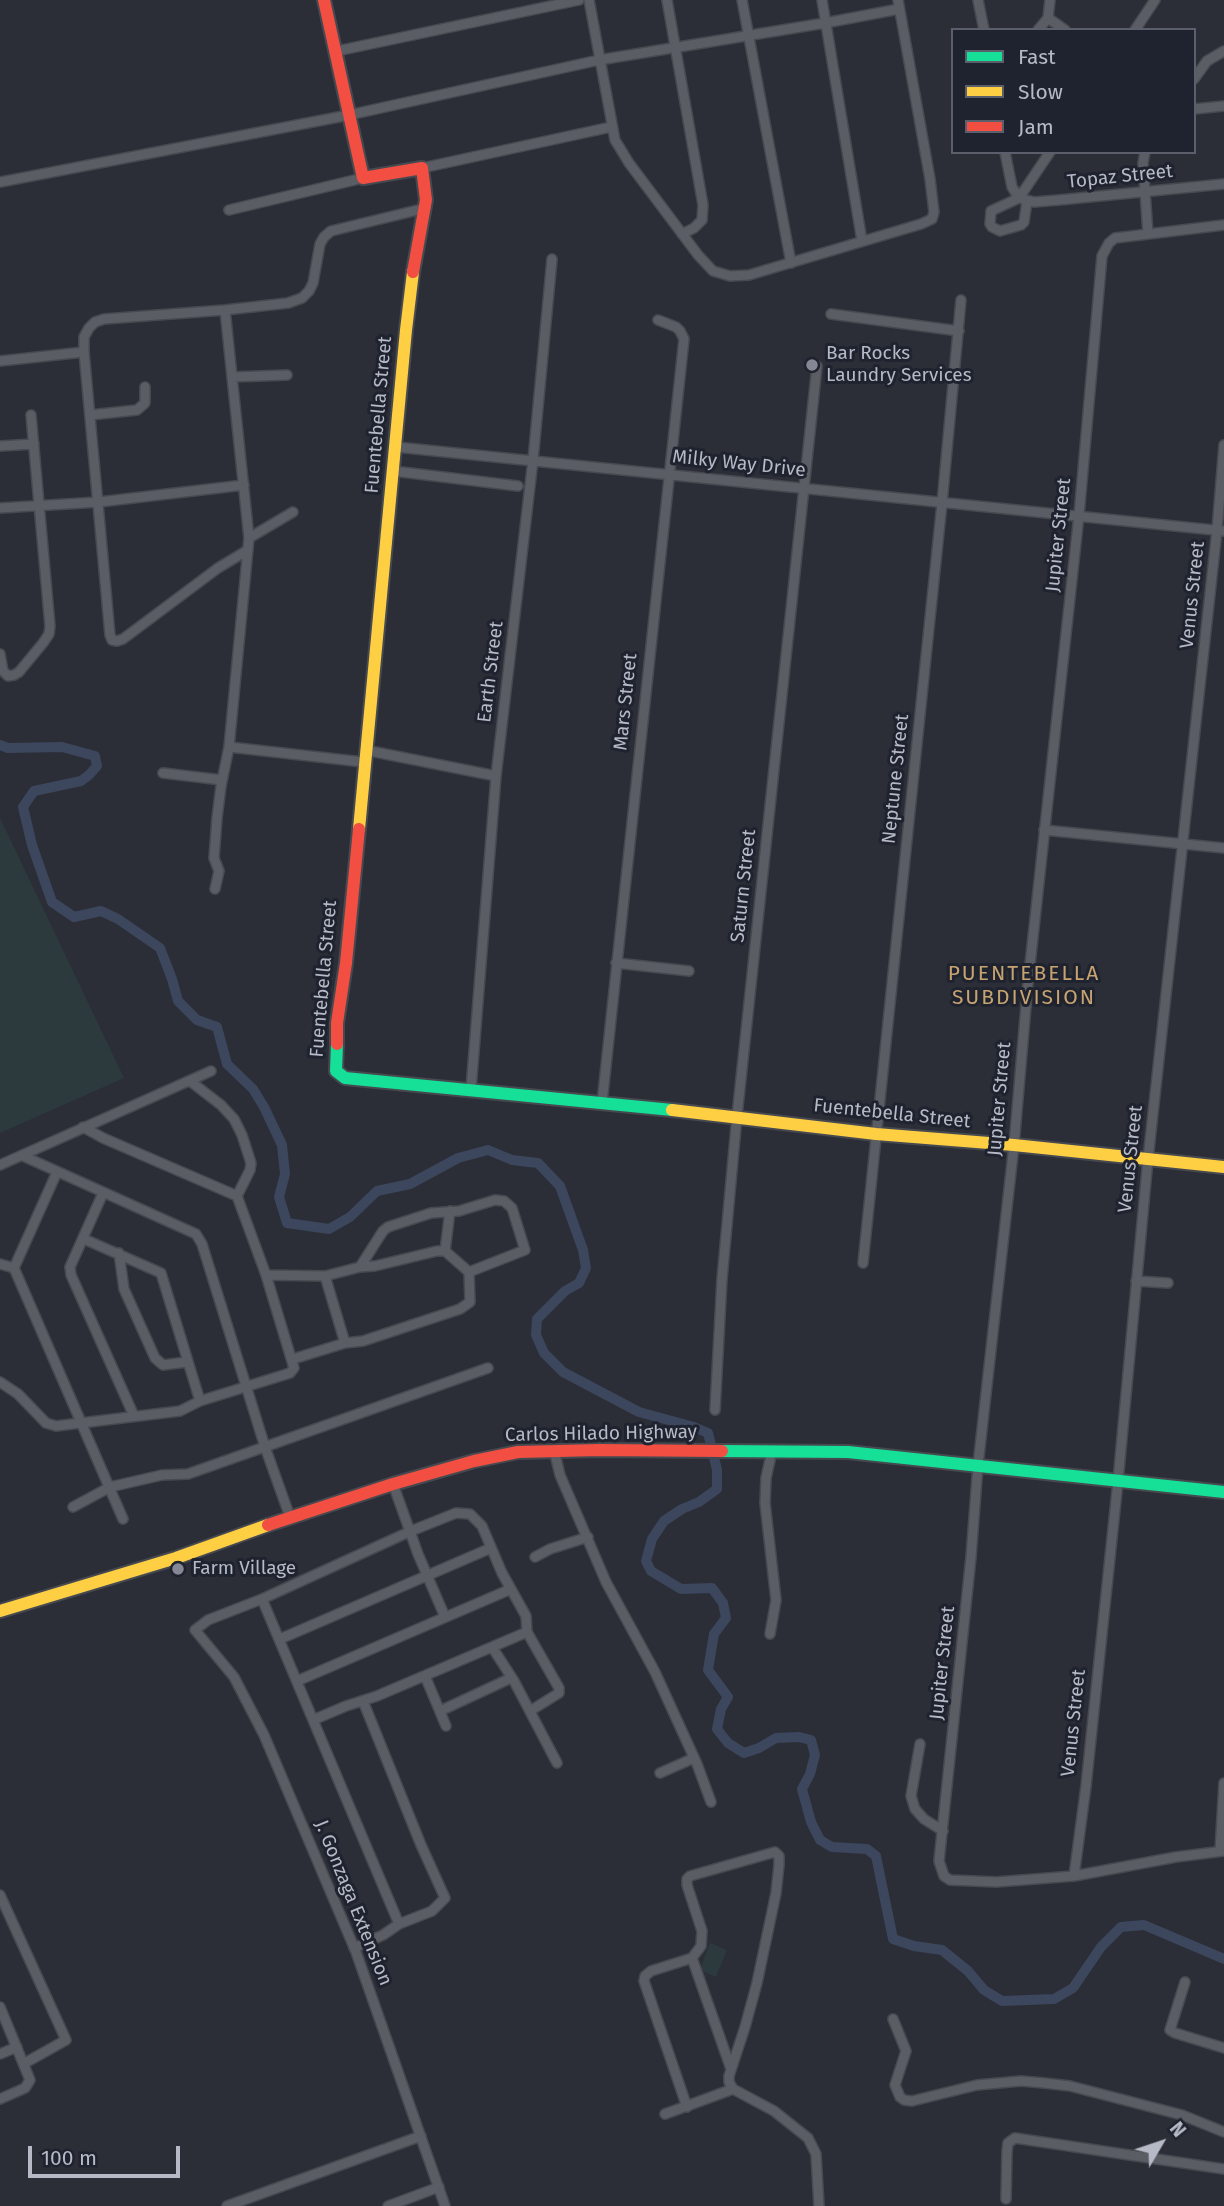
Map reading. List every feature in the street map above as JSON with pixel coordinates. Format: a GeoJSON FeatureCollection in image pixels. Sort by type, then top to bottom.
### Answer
{"type":"FeatureCollection","features":[{"type":"Feature","properties":{"kind":"street"},"geometry":{"type":"LineString","coordinates":[[324,0],[363,178]]}},
{"type":"Feature","properties":{"kind":"street"},"geometry":{"type":"LineString","coordinates":[[337,51],[579,0]]}},
{"type":"Feature","properties":{"kind":"street"},"geometry":{"type":"LineString","coordinates":[[0,182],[349,115],[599,60],[825,23],[899,4],[930,179],[934,212],[932,219],[749,275],[722,275],[713,271],[682,234],[622,152],[611,127],[599,60],[589,0]]}},
{"type":"Feature","properties":{"kind":"street"},"geometry":{"type":"LineString","coordinates":[[667,0],[703,205],[702,220],[682,234]]}},
{"type":"Feature","properties":{"kind":"street"},"geometry":{"type":"LineString","coordinates":[[742,0],[791,263]]}},
{"type":"Feature","properties":{"kind":"street"},"geometry":{"type":"LineString","coordinates":[[822,0],[862,241]]}},
{"type":"Feature","properties":{"kind":"street"},"geometry":{"type":"LineString","coordinates":[[978,0],[984,28]]}},
{"type":"Feature","properties":{"kind":"street"},"geometry":{"type":"LineString","coordinates":[[1040,28],[1048,18],[1050,0]]}},
{"type":"Feature","properties":{"kind":"street"},"geometry":{"type":"LineString","coordinates":[[1136,28],[1155,0]]}},
{"type":"Feature","properties":{"kind":"street"},"geometry":{"type":"LineString","coordinates":[[1048,18],[1062,28]]}},
{"type":"Feature","properties":{"kind":"street"},"geometry":{"type":"LineString","coordinates":[[1196,76],[1208,61],[1224,51]]}},
{"type":"Feature","properties":{"kind":"street"},"geometry":{"type":"LineString","coordinates":[[1196,108],[1224,106]]}},
{"type":"Feature","properties":{"kind":"street"},"geometry":{"type":"LineString","coordinates":[[229,210],[363,178],[611,127]]}},
{"type":"Feature","properties":{"kind":"street"},"geometry":{"type":"LineString","coordinates":[[1004,154],[1012,187],[1023,200],[1050,154]]}},
{"type":"Feature","properties":{"kind":"street"},"geometry":{"type":"LineString","coordinates":[[1145,154],[1144,192],[1148,234],[1224,225]]}},
{"type":"Feature","properties":{"kind":"street","name":"Fuentebella Street"},"geometry":{"type":"LineString","coordinates":[[422,168],[426,208],[411,292],[346,963],[337,1023],[336,1071],[345,1078],[737,1116],[876,1134],[1224,1167]]}},
{"type":"Feature","properties":{"kind":"street","name":"Topaz Street"},"geometry":{"type":"LineString","coordinates":[[1023,200],[1224,184]]}},
{"type":"Feature","properties":{"kind":"street"},"geometry":{"type":"LineString","coordinates":[[248,550],[218,568],[123,639],[112,640],[83,352],[84,337],[95,322],[104,319],[225,310],[288,303],[302,298],[313,283],[320,244],[331,231],[426,208]]}},
{"type":"Feature","properties":{"kind":"street","name":"Jupiter Street"},"geometry":{"type":"LineString","coordinates":[[1074,1876],[996,1882],[958,1881],[944,1876],[939,1861],[1044,830],[1079,515],[1102,257],[1109,243],[1124,236],[1148,234]]}},
{"type":"Feature","properties":{"kind":"street","name":"Earth Street"},"geometry":{"type":"LineString","coordinates":[[471,1089],[496,776],[533,460],[552,259]]}},
{"type":"Feature","properties":{"kind":"street","name":"Neptune Street"},"geometry":{"type":"LineString","coordinates":[[863,1263],[961,300]]}},
{"type":"Feature","properties":{"kind":"street"},"geometry":{"type":"LineString","coordinates":[[215,889],[219,867],[214,853],[222,780],[229,747],[249,538],[225,310]]}},
{"type":"Feature","properties":{"kind":"street"},"geometry":{"type":"LineString","coordinates":[[831,314],[959,331]]}},
{"type":"Feature","properties":{"kind":"street","name":"Mars Street"},"geometry":{"type":"LineString","coordinates":[[602,1103],[684,339],[676,327],[658,320]]}},
{"type":"Feature","properties":{"kind":"street"},"geometry":{"type":"LineString","coordinates":[[0,361],[83,352]]}},
{"type":"Feature","properties":{"kind":"street","name":"Saturn Street"},"geometry":{"type":"LineString","coordinates":[[715,1410],[722,1279],[737,1116],[817,366]]}},
{"type":"Feature","properties":{"kind":"street"},"geometry":{"type":"LineString","coordinates":[[232,377],[287,374]]}},
{"type":"Feature","properties":{"kind":"street"},"geometry":{"type":"LineString","coordinates":[[90,415],[137,410],[145,403],[145,387]]}},
{"type":"Feature","properties":{"kind":"street"},"geometry":{"type":"LineString","coordinates":[[0,654],[3,671],[8,676],[14,675],[48,634],[50,617],[31,415]]}},
{"type":"Feature","properties":{"kind":"street"},"geometry":{"type":"LineString","coordinates":[[0,446],[34,444]]}},
{"type":"Feature","properties":{"kind":"street","name":"Venus Street"},"geometry":{"type":"LineString","coordinates":[[1074,1876],[1118,1481],[1148,1159],[1221,530],[1224,445]]}},
{"type":"Feature","properties":{"kind":"street","name":"Milky Way Drive"},"geometry":{"type":"LineString","coordinates":[[396,447],[1221,530]]}},
{"type":"Feature","properties":{"kind":"street"},"geometry":{"type":"LineString","coordinates":[[393,471],[518,486]]}},
{"type":"Feature","properties":{"kind":"street"},"geometry":{"type":"LineString","coordinates":[[0,508],[99,502],[244,485]]}},
{"type":"Feature","properties":{"kind":"street"},"geometry":{"type":"LineString","coordinates":[[249,538],[293,513]]}},
{"type":"Feature","properties":{"kind":"street"},"geometry":{"type":"LineString","coordinates":[[229,747],[364,756],[496,776]]}},
{"type":"Feature","properties":{"kind":"street"},"geometry":{"type":"LineString","coordinates":[[163,773],[222,780]]}},
{"type":"Feature","properties":{"kind":"street"},"geometry":{"type":"LineString","coordinates":[[1044,830],[1224,848]]}},
{"type":"Feature","properties":{"kind":"street"},"geometry":{"type":"LineString","coordinates":[[616,962],[690,971]]}},
{"type":"Feature","properties":{"kind":"street"},"geometry":{"type":"LineString","coordinates":[[0,1165],[211,1071]]}},
{"type":"Feature","properties":{"kind":"street"},"geometry":{"type":"LineString","coordinates":[[190,1081],[221,1105],[234,1119],[242,1135],[251,1163],[237,1196]]}},
{"type":"Feature","properties":{"kind":"street"},"geometry":{"type":"LineString","coordinates":[[0,1382],[19,1394],[46,1423],[56,1426],[180,1411],[201,1401],[290,1373],[294,1368],[266,1275],[237,1196],[83,1127]]}},
{"type":"Feature","properties":{"kind":"street"},"geometry":{"type":"LineString","coordinates":[[23,1156],[196,1234],[202,1244],[265,1447],[290,1517]]}},
{"type":"Feature","properties":{"kind":"street"},"geometry":{"type":"LineString","coordinates":[[14,1269],[57,1172]]}},
{"type":"Feature","properties":{"kind":"street"},"geometry":{"type":"LineString","coordinates":[[103,1193],[70,1267],[71,1275],[134,1416]]}},
{"type":"Feature","properties":{"kind":"street"},"geometry":{"type":"LineString","coordinates":[[359,1267],[385,1229],[431,1213],[473,1208],[495,1200],[505,1202],[512,1208],[526,1246],[523,1252],[469,1272]]}},
{"type":"Feature","properties":{"kind":"street"},"geometry":{"type":"LineString","coordinates":[[445,1251],[450,1211]]}},
{"type":"Feature","properties":{"kind":"street"},"geometry":{"type":"LineString","coordinates":[[84,1239],[158,1270],[164,1277],[187,1362],[201,1401]]}},
{"type":"Feature","properties":{"kind":"street"},"geometry":{"type":"LineString","coordinates":[[266,1275],[326,1276],[445,1251],[469,1272],[471,1297],[467,1306],[363,1341],[345,1343],[293,1359]]}},
{"type":"Feature","properties":{"kind":"street"},"geometry":{"type":"LineString","coordinates":[[118,1253],[124,1289],[155,1358],[163,1366],[187,1362]]}},
{"type":"Feature","properties":{"kind":"street"},"geometry":{"type":"LineString","coordinates":[[0,1264],[14,1269],[123,1520]]}},
{"type":"Feature","properties":{"kind":"street"},"geometry":{"type":"LineString","coordinates":[[326,1276],[345,1343]]}},
{"type":"Feature","properties":{"kind":"street"},"geometry":{"type":"LineString","coordinates":[[1136,1281],[1168,1283]]}},
{"type":"Feature","properties":{"kind":"street"},"geometry":{"type":"LineString","coordinates":[[73,1507],[110,1487],[162,1475],[188,1474],[488,1368]]}},
{"type":"Feature","properties":{"kind":"street"},"geometry":{"type":"LineString","coordinates":[[554,1450],[560,1475],[606,1582],[655,1672],[711,1802]]}},
{"type":"Feature","properties":{"kind":"street"},"geometry":{"type":"LineString","coordinates":[[770,1634],[776,1600],[765,1503],[766,1478],[772,1451]]}},
{"type":"Feature","properties":{"kind":"street","name":"Carlos Hilado Highway"},"geometry":{"type":"LineString","coordinates":[[0,1611],[177,1558],[290,1517],[393,1484],[490,1457],[518,1452],[860,1452],[1224,1492]]}},
{"type":"Feature","properties":{"kind":"street"},"geometry":{"type":"LineString","coordinates":[[393,1484],[445,1617]]}},
{"type":"Feature","properties":{"kind":"street"},"geometry":{"type":"LineString","coordinates":[[399,1924],[262,1599],[411,1531],[456,1513],[470,1514],[482,1526],[526,1616],[527,1632],[560,1691],[530,1711]]}},
{"type":"Feature","properties":{"kind":"street"},"geometry":{"type":"LineString","coordinates":[[535,1557],[550,1549],[588,1537]]}},
{"type":"Feature","properties":{"kind":"street"},"geometry":{"type":"LineString","coordinates":[[280,1639],[491,1548]]}},
{"type":"Feature","properties":{"kind":"street"},"geometry":{"type":"LineString","coordinates":[[297,1681],[511,1589]]}},
{"type":"Feature","properties":{"kind":"street","name":"J. Gonzaga Extension"},"geometry":{"type":"LineString","coordinates":[[262,1599],[208,1620],[195,1630],[234,1677],[264,1735],[354,1948],[445,2206]]}},
{"type":"Feature","properties":{"kind":"street"},"geometry":{"type":"LineString","coordinates":[[313,1720],[527,1632]]}},
{"type":"Feature","properties":{"kind":"street"},"geometry":{"type":"LineString","coordinates":[[492,1647],[557,1763]]}},
{"type":"Feature","properties":{"kind":"street"},"geometry":{"type":"LineString","coordinates":[[425,1676],[446,1726]]}},
{"type":"Feature","properties":{"kind":"street"},"geometry":{"type":"LineString","coordinates":[[440,1711],[511,1678]]}},
{"type":"Feature","properties":{"kind":"street"},"geometry":{"type":"LineString","coordinates":[[354,1948],[383,1935],[399,1924],[432,1911],[445,1898],[421,1846],[363,1701]]}},
{"type":"Feature","properties":{"kind":"street"},"geometry":{"type":"LineString","coordinates":[[920,1744],[911,1796],[915,1809],[943,1831]]}},
{"type":"Feature","properties":{"kind":"street"},"geometry":{"type":"LineString","coordinates":[[660,1773],[694,1758]]}},
{"type":"Feature","properties":{"kind":"street"},"geometry":{"type":"LineString","coordinates":[[1074,1876],[1222,1851],[1224,1783]]}},
{"type":"Feature","properties":{"kind":"street"},"geometry":{"type":"LineString","coordinates":[[687,2107],[644,1981],[645,1976],[651,1971],[692,1958],[701,1946],[702,1931],[687,1885],[690,1876],[775,1852],[779,1856],[776,1893],[752,2000],[729,2081],[733,2089],[774,2111],[808,2138],[816,2154],[819,2206]]}},
{"type":"Feature","properties":{"kind":"street"},"geometry":{"type":"LineString","coordinates":[[0,1895],[66,2040],[25,2063]]}},
{"type":"Feature","properties":{"kind":"street"},"geometry":{"type":"LineString","coordinates":[[692,1958],[731,2069]]}},
{"type":"Feature","properties":{"kind":"street"},"geometry":{"type":"LineString","coordinates":[[1185,1982],[1170,2030],[1175,2034],[1224,2048]]}},
{"type":"Feature","properties":{"kind":"street"},"geometry":{"type":"LineString","coordinates":[[0,2009],[30,2080],[27,2086],[0,2099]]}},
{"type":"Feature","properties":{"kind":"street"},"geometry":{"type":"LineString","coordinates":[[893,2020],[906,2051],[895,2085],[900,2097],[904,2099],[912,2101],[977,2085],[1021,2081],[1044,2083],[1070,2086],[1182,2115],[1224,2132]]}},
{"type":"Feature","properties":{"kind":"street"},"geometry":{"type":"LineString","coordinates":[[0,2054],[17,2047]]}},
{"type":"Feature","properties":{"kind":"street"},"geometry":{"type":"LineString","coordinates":[[665,2113],[733,2089]]}},
{"type":"Feature","properties":{"kind":"street"},"geometry":{"type":"LineString","coordinates":[[227,2206],[421,2136]]}},
{"type":"Feature","properties":{"kind":"street"},"geometry":{"type":"LineString","coordinates":[[1006,2199],[1007,2151],[1009,2143],[1015,2138],[1224,2169]]}},
{"type":"Feature","properties":{"kind":"street"},"geometry":{"type":"LineString","coordinates":[[388,2206],[439,2187]]}},
{"type":"Feature","properties":{"kind":"shaded area"},"geometry":{"type":"Polygon","coordinates":[[[0,818],[124,1078],[0,1133],[0,818]]]}},
{"type":"Feature","properties":{"kind":"shaded area"},"geometry":{"type":"Polygon","coordinates":[[[710,1943],[727,1950],[716,1977],[700,1970],[710,1943]]]}},
{"type":"Feature","properties":{"kind":"waterway"},"geometry":{"type":"LineString","coordinates":[[0,745],[8,748],[62,747],[95,756],[97,766],[81,781],[34,791],[23,807],[32,845],[52,902],[74,917],[101,911],[118,919],[160,948],[178,1001],[197,1020],[217,1027],[227,1064],[253,1089],[282,1145],[285,1174],[279,1197],[287,1223],[329,1229],[350,1217],[377,1191],[410,1184],[458,1158],[488,1150],[512,1160],[538,1163],[560,1186],[583,1250],[586,1268],[579,1283],[565,1291],[537,1319],[536,1335],[544,1353],[563,1372],[639,1412],[708,1433],[717,1470],[717,1489],[664,1521],[652,1539],[646,1561],[651,1571],[681,1589],[712,1588],[723,1603],[726,1618],[714,1634],[708,1670],[728,1697],[721,1709],[717,1729],[728,1743],[744,1753],[776,1738],[799,1737],[811,1740],[815,1755],[810,1774],[802,1789],[811,1822],[820,1840],[832,1847],[867,1849],[876,1856],[893,1939],[914,1946],[942,1950],[968,1971],[984,1990],[1002,2001],[1054,1999],[1073,1988],[1101,1947],[1121,1927],[1144,1925],[1224,1959]]}},
{"type":"Feature","properties":{"kind":"traffic: fast"},"geometry":{"type":"LineString","coordinates":[[337,1044],[336,1071],[345,1078],[672,1110]]}},
{"type":"Feature","properties":{"kind":"traffic: fast"},"geometry":{"type":"LineString","coordinates":[[722,1451],[848,1452],[1224,1492]]}},
{"type":"Feature","properties":{"kind":"traffic: slow"},"geometry":{"type":"LineString","coordinates":[[359,829],[413,272]]}},
{"type":"Feature","properties":{"kind":"traffic: slow"},"geometry":{"type":"LineString","coordinates":[[672,1110],[876,1134],[1224,1167]]}},
{"type":"Feature","properties":{"kind":"traffic: slow"},"geometry":{"type":"LineString","coordinates":[[0,1611],[176,1558],[268,1525]]}},
{"type":"Feature","properties":{"kind":"traffic: jam"},"geometry":{"type":"LineString","coordinates":[[324,0],[363,178],[422,168],[426,200],[413,272]]}},
{"type":"Feature","properties":{"kind":"traffic: jam"},"geometry":{"type":"LineString","coordinates":[[337,1044],[337,1023],[346,963],[359,829]]}},
{"type":"Feature","properties":{"kind":"traffic: jam"},"geometry":{"type":"LineString","coordinates":[[268,1525],[393,1484],[474,1461],[518,1452],[722,1451]]}},
{"type":"Feature","properties":{"kind":"place","name":"Bar Rocks Laundry Services"},"geometry":{"type":"Point","coordinates":[812,365]}},
{"type":"Feature","properties":{"kind":"place","name":"Farm Village"},"geometry":{"type":"Point","coordinates":[178,1569]}},
{"type":"Feature","properties":{"kind":"district","name":"PUENTEBELLA SUBDIVISION"},"geometry":{"type":"Point","coordinates":[1024,986]}}]}
